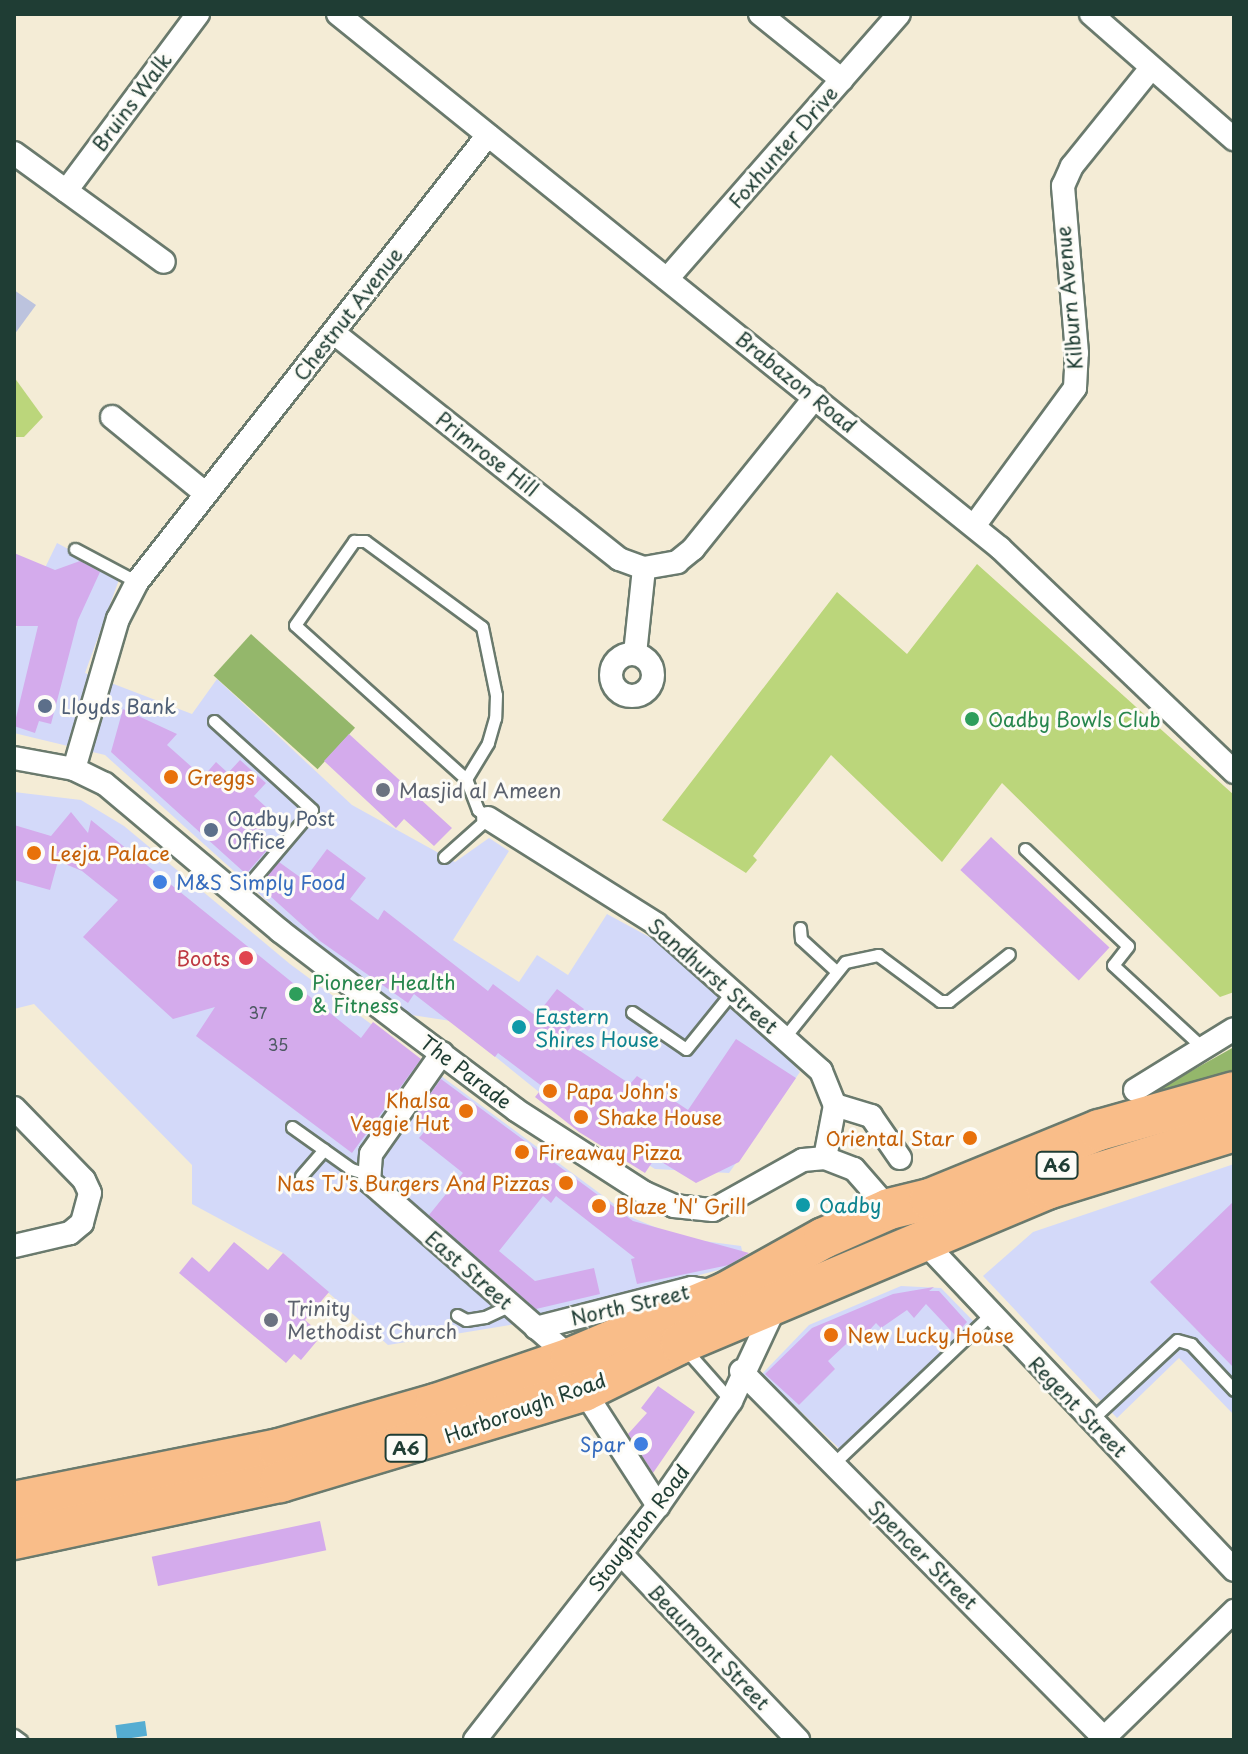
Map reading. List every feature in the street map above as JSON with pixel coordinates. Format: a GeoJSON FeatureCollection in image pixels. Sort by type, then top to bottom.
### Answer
{"type":"FeatureCollection","features":[{"type":"Feature","properties":{"kind":"highway","name":"A6"},"geometry":{"type":"LineString","coordinates":[[889,1209],[930,1199],[1099,1130],[1234,1092]]}},
{"type":"Feature","properties":{"kind":"highway","name":"A6"},"geometry":{"type":"LineString","coordinates":[[1099,1130],[1234,1106]]}},
{"type":"Feature","properties":{"kind":"highway","name":"A6"},"geometry":{"type":"LineString","coordinates":[[889,1209],[926,1220],[1103,1147],[1234,1130]]}},
{"type":"Feature","properties":{"kind":"highway","name":"A6"},"geometry":{"type":"LineString","coordinates":[[725,1293],[750,1297],[888,1233],[924,1242],[1047,1189],[1234,1130]]}},
{"type":"Feature","properties":{"kind":"highway"},"geometry":{"type":"LineString","coordinates":[[889,1209],[924,1242]]}},
{"type":"Feature","properties":{"kind":"highway","name":"Harborough Road"},"geometry":{"type":"LineString","coordinates":[[14,1539],[280,1482],[577,1374],[824,1238],[889,1209]]}},
{"type":"Feature","properties":{"kind":"highway","name":"Harborough Road"},"geometry":{"type":"LineString","coordinates":[[14,1502],[279,1449],[577,1374],[681,1343],[924,1242]]}},
{"type":"Feature","properties":{"kind":"street","name":"Bruins Walk"},"geometry":{"type":"LineString","coordinates":[[66,191],[198,14]]}},
{"type":"Feature","properties":{"kind":"street","name":"Brabazon Road"},"geometry":{"type":"LineString","coordinates":[[338,14],[974,526],[1234,772]]}},
{"type":"Feature","properties":{"kind":"street"},"geometry":{"type":"LineString","coordinates":[[760,14],[842,80]]}},
{"type":"Feature","properties":{"kind":"street","name":"Foxhunter Drive"},"geometry":{"type":"LineString","coordinates":[[667,279],[899,14]]}},
{"type":"Feature","properties":{"kind":"street"},"geometry":{"type":"LineString","coordinates":[[1091,14],[1234,139]]}},
{"type":"Feature","properties":{"kind":"street","name":"Kilburn Avenue"},"geometry":{"type":"LineString","coordinates":[[974,526],[1075,388],[1077,353],[1063,186],[1072,166],[1151,68]]}},
{"type":"Feature","properties":{"kind":"street","name":"Chestnut Avenue"},"geometry":{"type":"LineString","coordinates":[[74,769],[118,619],[137,582],[488,135]]}},
{"type":"Feature","properties":{"kind":"street"},"geometry":{"type":"LineString","coordinates":[[14,153],[164,262]]}},
{"type":"Feature","properties":{"kind":"street","name":"Primrose Hill"},"geometry":{"type":"LineString","coordinates":[[334,333],[619,559],[644,568]]}},
{"type":"Feature","properties":{"kind":"street"},"geometry":{"type":"LineString","coordinates":[[635,654],[644,568],[677,562],[693,549],[815,397]]}},
{"type":"Feature","properties":{"kind":"street"},"geometry":{"type":"LineString","coordinates":[[112,417],[205,493]]}},
{"type":"Feature","properties":{"kind":"street","name":"The Parade"},"geometry":{"type":"LineString","coordinates":[[14,758],[74,769],[105,784],[238,897],[442,1053],[600,1168],[674,1206],[713,1210],[803,1160],[825,1158]]}},
{"type":"Feature","properties":{"kind":"street","name":"Sandhurst Street"},"geometry":{"type":"LineString","coordinates":[[488,818],[656,924],[821,1071],[835,1105]]}},
{"type":"Feature","properties":{"kind":"street"},"geometry":{"type":"LineString","coordinates":[[1135,1090],[1234,1029]]}},
{"type":"Feature","properties":{"kind":"street"},"geometry":{"type":"LineString","coordinates":[[368,1178],[371,1154],[442,1053]]}},
{"type":"Feature","properties":{"kind":"street"},"geometry":{"type":"LineString","coordinates":[[889,1209],[854,1169],[825,1158],[835,1105],[871,1116],[900,1158]]}},
{"type":"Feature","properties":{"kind":"street"},"geometry":{"type":"LineString","coordinates":[[14,1108],[84,1180],[90,1193],[82,1223],[70,1233],[14,1246]]}},
{"type":"Feature","properties":{"kind":"street","name":"East Street"},"geometry":{"type":"LineString","coordinates":[[368,1178],[536,1328],[577,1374],[658,1506]]}},
{"type":"Feature","properties":{"kind":"street","name":"Regent Street"},"geometry":{"type":"LineString","coordinates":[[924,1242],[1234,1570]]}},
{"type":"Feature","properties":{"kind":"street","name":"North Street"},"geometry":{"type":"LineString","coordinates":[[536,1328],[692,1288],[725,1293]]}},
{"type":"Feature","properties":{"kind":"street","name":"Stoughton Road"},"geometry":{"type":"LineString","coordinates":[[475,1740],[658,1506],[731,1401],[741,1371],[779,1300]]}},
{"type":"Feature","properties":{"kind":"street","name":"Spencer Street"},"geometry":{"type":"LineString","coordinates":[[741,1371],[1104,1739]]}},
{"type":"Feature","properties":{"kind":"street","name":"Beaumont Street"},"geometry":{"type":"LineString","coordinates":[[621,1554],[798,1740]]}},
{"type":"Feature","properties":{"kind":"street"},"geometry":{"type":"LineString","coordinates":[[1104,1739],[1234,1611]]}},
{"type":"Feature","properties":{"kind":"lane"},"geometry":{"type":"LineString","coordinates":[[444,857],[488,818],[478,810],[466,779],[295,625],[354,541],[365,541],[482,627],[496,695],[495,718],[488,743],[466,779]]}},
{"type":"Feature","properties":{"kind":"lane"},"geometry":{"type":"LineString","coordinates":[[75,549],[137,582]]}},
{"type":"Feature","properties":{"kind":"lane"},"geometry":{"type":"LineString","coordinates":[[214,721],[312,810],[238,897]]}},
{"type":"Feature","properties":{"kind":"lane"},"geometry":{"type":"LineString","coordinates":[[1025,849],[1128,946],[1113,965],[1202,1047]]}},
{"type":"Feature","properties":{"kind":"lane"},"geometry":{"type":"LineString","coordinates":[[800,928],[801,939],[836,971]]}},
{"type":"Feature","properties":{"kind":"lane"},"geometry":{"type":"LineString","coordinates":[[784,1038],[830,987],[836,971],[845,962],[878,955],[940,1001],[949,1001],[1009,954]]}},
{"type":"Feature","properties":{"kind":"lane"},"geometry":{"type":"LineString","coordinates":[[632,1012],[686,1049],[732,992]]}},
{"type":"Feature","properties":{"kind":"lane"},"geometry":{"type":"LineString","coordinates":[[292,1127],[368,1178]]}},
{"type":"Feature","properties":{"kind":"lane"},"geometry":{"type":"LineString","coordinates":[[301,1176],[324,1150]]}},
{"type":"Feature","properties":{"kind":"lane"},"geometry":{"type":"LineString","coordinates":[[457,1315],[466,1320],[485,1317],[509,1306]]}},
{"type":"Feature","properties":{"kind":"lane"},"geometry":{"type":"LineString","coordinates":[[833,1464],[990,1315]]}},
{"type":"Feature","properties":{"kind":"lane"},"geometry":{"type":"LineString","coordinates":[[1091,1420],[1177,1340],[1191,1344],[1234,1390]]}},
{"type":"Feature","properties":{"kind":"lane"},"geometry":{"type":"LineString","coordinates":[[681,1343],[731,1401]]}},
{"type":"Feature","properties":{"kind":"lane"},"geometry":{"type":"LineString","coordinates":[[14,1735],[21,1740]]}},
{"type":"Feature","properties":{"kind":"shaded area"},"geometry":{"type":"Polygon","coordinates":[[[14,290],[36,305],[14,335],[14,290]]]}},
{"type":"Feature","properties":{"kind":"shaded area"},"geometry":{"type":"Polygon","coordinates":[[[57,543],[120,577],[85,673],[192,714],[217,679],[352,805],[455,862],[489,838],[509,851],[453,940],[519,982],[537,955],[568,975],[607,914],[664,945],[777,1047],[800,1072],[729,1173],[655,1169],[565,1113],[451,1021],[405,1014],[316,945],[105,755],[14,733],[14,632],[57,543]]]}},
{"type":"Feature","properties":{"kind":"shaded area"},"geometry":{"type":"Polygon","coordinates":[[[14,792],[81,800],[124,826],[290,964],[633,1218],[681,1238],[741,1246],[745,1263],[510,1325],[388,1345],[283,1253],[192,1204],[192,1165],[34,1004],[14,1009],[14,792]]]}},
{"type":"Feature","properties":{"kind":"shaded area"},"geometry":{"type":"Polygon","coordinates":[[[1234,1164],[1234,1415],[1179,1358],[1117,1418],[983,1276],[1033,1232],[1234,1164]]]}},
{"type":"Feature","properties":{"kind":"shaded area"},"geometry":{"type":"Polygon","coordinates":[[[901,1286],[941,1288],[982,1330],[849,1458],[762,1374],[809,1325],[901,1286]]]}},
{"type":"Feature","properties":{"kind":"green space"},"geometry":{"type":"Polygon","coordinates":[[[14,377],[43,417],[24,437],[14,437],[14,377]]]}},
{"type":"Feature","properties":{"kind":"green space"},"geometry":{"type":"Polygon","coordinates":[[[977,564],[1234,795],[1234,992],[1220,997],[1002,783],[942,862],[831,755],[753,856],[757,860],[746,873],[662,820],[837,592],[907,654],[977,564]]]}},
{"type":"Feature","properties":{"kind":"green space"},"geometry":{"type":"Polygon","coordinates":[[[251,634],[355,728],[318,769],[214,676],[251,634]]]}},
{"type":"Feature","properties":{"kind":"green space"},"geometry":{"type":"Polygon","coordinates":[[[1234,1047],[1234,1078],[1165,1096],[1159,1089],[1234,1047]]]}},
{"type":"Feature","properties":{"kind":"water"},"geometry":{"type":"Polygon","coordinates":[[[145,1721],[147,1736],[117,1740],[115,1725],[145,1721]]]}},
{"type":"Feature","properties":{"kind":"building"},"geometry":{"type":"Polygon","coordinates":[[[14,553],[55,570],[80,561],[100,572],[78,620],[51,724],[39,721],[35,733],[14,726],[38,626],[14,626],[14,553]]]}},
{"type":"Feature","properties":{"kind":"building"},"geometry":{"type":"Polygon","coordinates":[[[123,709],[177,734],[167,745],[203,777],[216,762],[228,773],[240,760],[266,783],[254,796],[266,807],[252,821],[273,843],[246,874],[111,752],[123,709]]]}},
{"type":"Feature","properties":{"kind":"building","name":"Masjid al Ameen"},"geometry":{"type":"Polygon","coordinates":[[[349,734],[452,828],[434,846],[404,819],[396,828],[324,761],[349,734]]]}},
{"type":"Feature","properties":{"kind":"building"},"geometry":{"type":"Polygon","coordinates":[[[71,812],[88,833],[91,820],[361,1038],[373,1022],[421,1059],[352,1153],[196,1036],[215,1007],[173,1019],[83,937],[118,900],[82,871],[58,861],[50,890],[14,880],[14,825],[51,836],[71,812]]]}},
{"type":"Feature","properties":{"kind":"building"},"geometry":{"type":"Polygon","coordinates":[[[991,837],[1109,947],[1079,980],[960,870],[991,837]]]}},
{"type":"Feature","properties":{"kind":"building"},"geometry":{"type":"Polygon","coordinates":[[[327,849],[366,878],[350,899],[378,920],[384,910],[488,991],[493,984],[536,1016],[557,989],[584,1009],[562,1039],[630,1084],[637,1076],[688,1110],[736,1039],[796,1078],[739,1162],[696,1183],[655,1158],[645,1173],[579,1132],[535,1097],[543,1087],[498,1053],[495,1057],[414,994],[408,1003],[320,941],[259,886],[279,862],[304,880],[327,849]]]}},
{"type":"Feature","properties":{"kind":"building"},"geometry":{"type":"Polygon","coordinates":[[[441,1079],[633,1221],[749,1253],[729,1265],[637,1284],[631,1259],[635,1258],[556,1196],[551,1203],[543,1196],[499,1251],[535,1281],[594,1268],[600,1294],[536,1309],[429,1215],[463,1173],[419,1138],[429,1126],[416,1114],[441,1079]]]}},
{"type":"Feature","properties":{"kind":"building"},"geometry":{"type":"Polygon","coordinates":[[[1234,1201],[1234,1368],[1150,1282],[1234,1201]]]}},
{"type":"Feature","properties":{"kind":"building"},"geometry":{"type":"Polygon","coordinates":[[[234,1242],[268,1270],[283,1253],[329,1292],[305,1320],[322,1335],[301,1360],[294,1354],[286,1363],[179,1273],[192,1257],[209,1272],[234,1242]]]}},
{"type":"Feature","properties":{"kind":"building"},"geometry":{"type":"Polygon","coordinates":[[[934,1287],[929,1291],[939,1291],[967,1322],[955,1335],[926,1304],[914,1318],[907,1310],[881,1328],[876,1323],[864,1336],[860,1331],[828,1361],[835,1369],[799,1405],[765,1374],[812,1328],[893,1294],[934,1287]]]}},
{"type":"Feature","properties":{"kind":"building"},"geometry":{"type":"Polygon","coordinates":[[[658,1386],[695,1412],[653,1473],[628,1434],[647,1413],[641,1408],[658,1386]]]}},
{"type":"Feature","properties":{"kind":"building"},"geometry":{"type":"Polygon","coordinates":[[[320,1521],[326,1550],[158,1586],[152,1557],[320,1521]]]}},
{"type":"Feature","properties":{"kind":"place","name":"Lloyds Bank"},"geometry":{"type":"Point","coordinates":[45,706]}},
{"type":"Feature","properties":{"kind":"place","name":"Oadby Bowls Club"},"geometry":{"type":"Point","coordinates":[972,719]}},
{"type":"Feature","properties":{"kind":"place","name":"Greggs"},"geometry":{"type":"Point","coordinates":[171,777]}},
{"type":"Feature","properties":{"kind":"place","name":"Masjid al Ameen"},"geometry":{"type":"Point","coordinates":[383,790]}},
{"type":"Feature","properties":{"kind":"place","name":"Oadby Post Office"},"geometry":{"type":"Point","coordinates":[211,830]}},
{"type":"Feature","properties":{"kind":"place","name":"Leeja Palace"},"geometry":{"type":"Point","coordinates":[34,853]}},
{"type":"Feature","properties":{"kind":"place","name":"M&S Simply Food"},"geometry":{"type":"Point","coordinates":[160,882]}},
{"type":"Feature","properties":{"kind":"place","name":"Boots"},"geometry":{"type":"Point","coordinates":[246,958]}},
{"type":"Feature","properties":{"kind":"place","name":"Pioneer Health & Fitness"},"geometry":{"type":"Point","coordinates":[296,994]}},
{"type":"Feature","properties":{"kind":"place","name":"Eastern Shires House"},"geometry":{"type":"Point","coordinates":[519,1027]}},
{"type":"Feature","properties":{"kind":"place","name":"Papa John's"},"geometry":{"type":"Point","coordinates":[550,1091]}},
{"type":"Feature","properties":{"kind":"place","name":"Khalsa Veggie Hut"},"geometry":{"type":"Point","coordinates":[466,1111]}},
{"type":"Feature","properties":{"kind":"place","name":"Shake House"},"geometry":{"type":"Point","coordinates":[581,1117]}},
{"type":"Feature","properties":{"kind":"place","name":"Oriental Star"},"geometry":{"type":"Point","coordinates":[970,1138]}},
{"type":"Feature","properties":{"kind":"place","name":"Fireaway Pizza"},"geometry":{"type":"Point","coordinates":[522,1152]}},
{"type":"Feature","properties":{"kind":"place","name":"Nas TJ's Burgers And Pizzas"},"geometry":{"type":"Point","coordinates":[566,1183]}},
{"type":"Feature","properties":{"kind":"place","name":"Oadby"},"geometry":{"type":"Point","coordinates":[803,1205]}},
{"type":"Feature","properties":{"kind":"place","name":"Blaze 'N' Grill"},"geometry":{"type":"Point","coordinates":[599,1206]}},
{"type":"Feature","properties":{"kind":"place","name":"Trinity Methodist Church"},"geometry":{"type":"Point","coordinates":[271,1320]}},
{"type":"Feature","properties":{"kind":"place","name":"New Lucky House"},"geometry":{"type":"Point","coordinates":[831,1335]}},
{"type":"Feature","properties":{"kind":"place","name":"Spar"},"geometry":{"type":"Point","coordinates":[641,1444]}}]}
